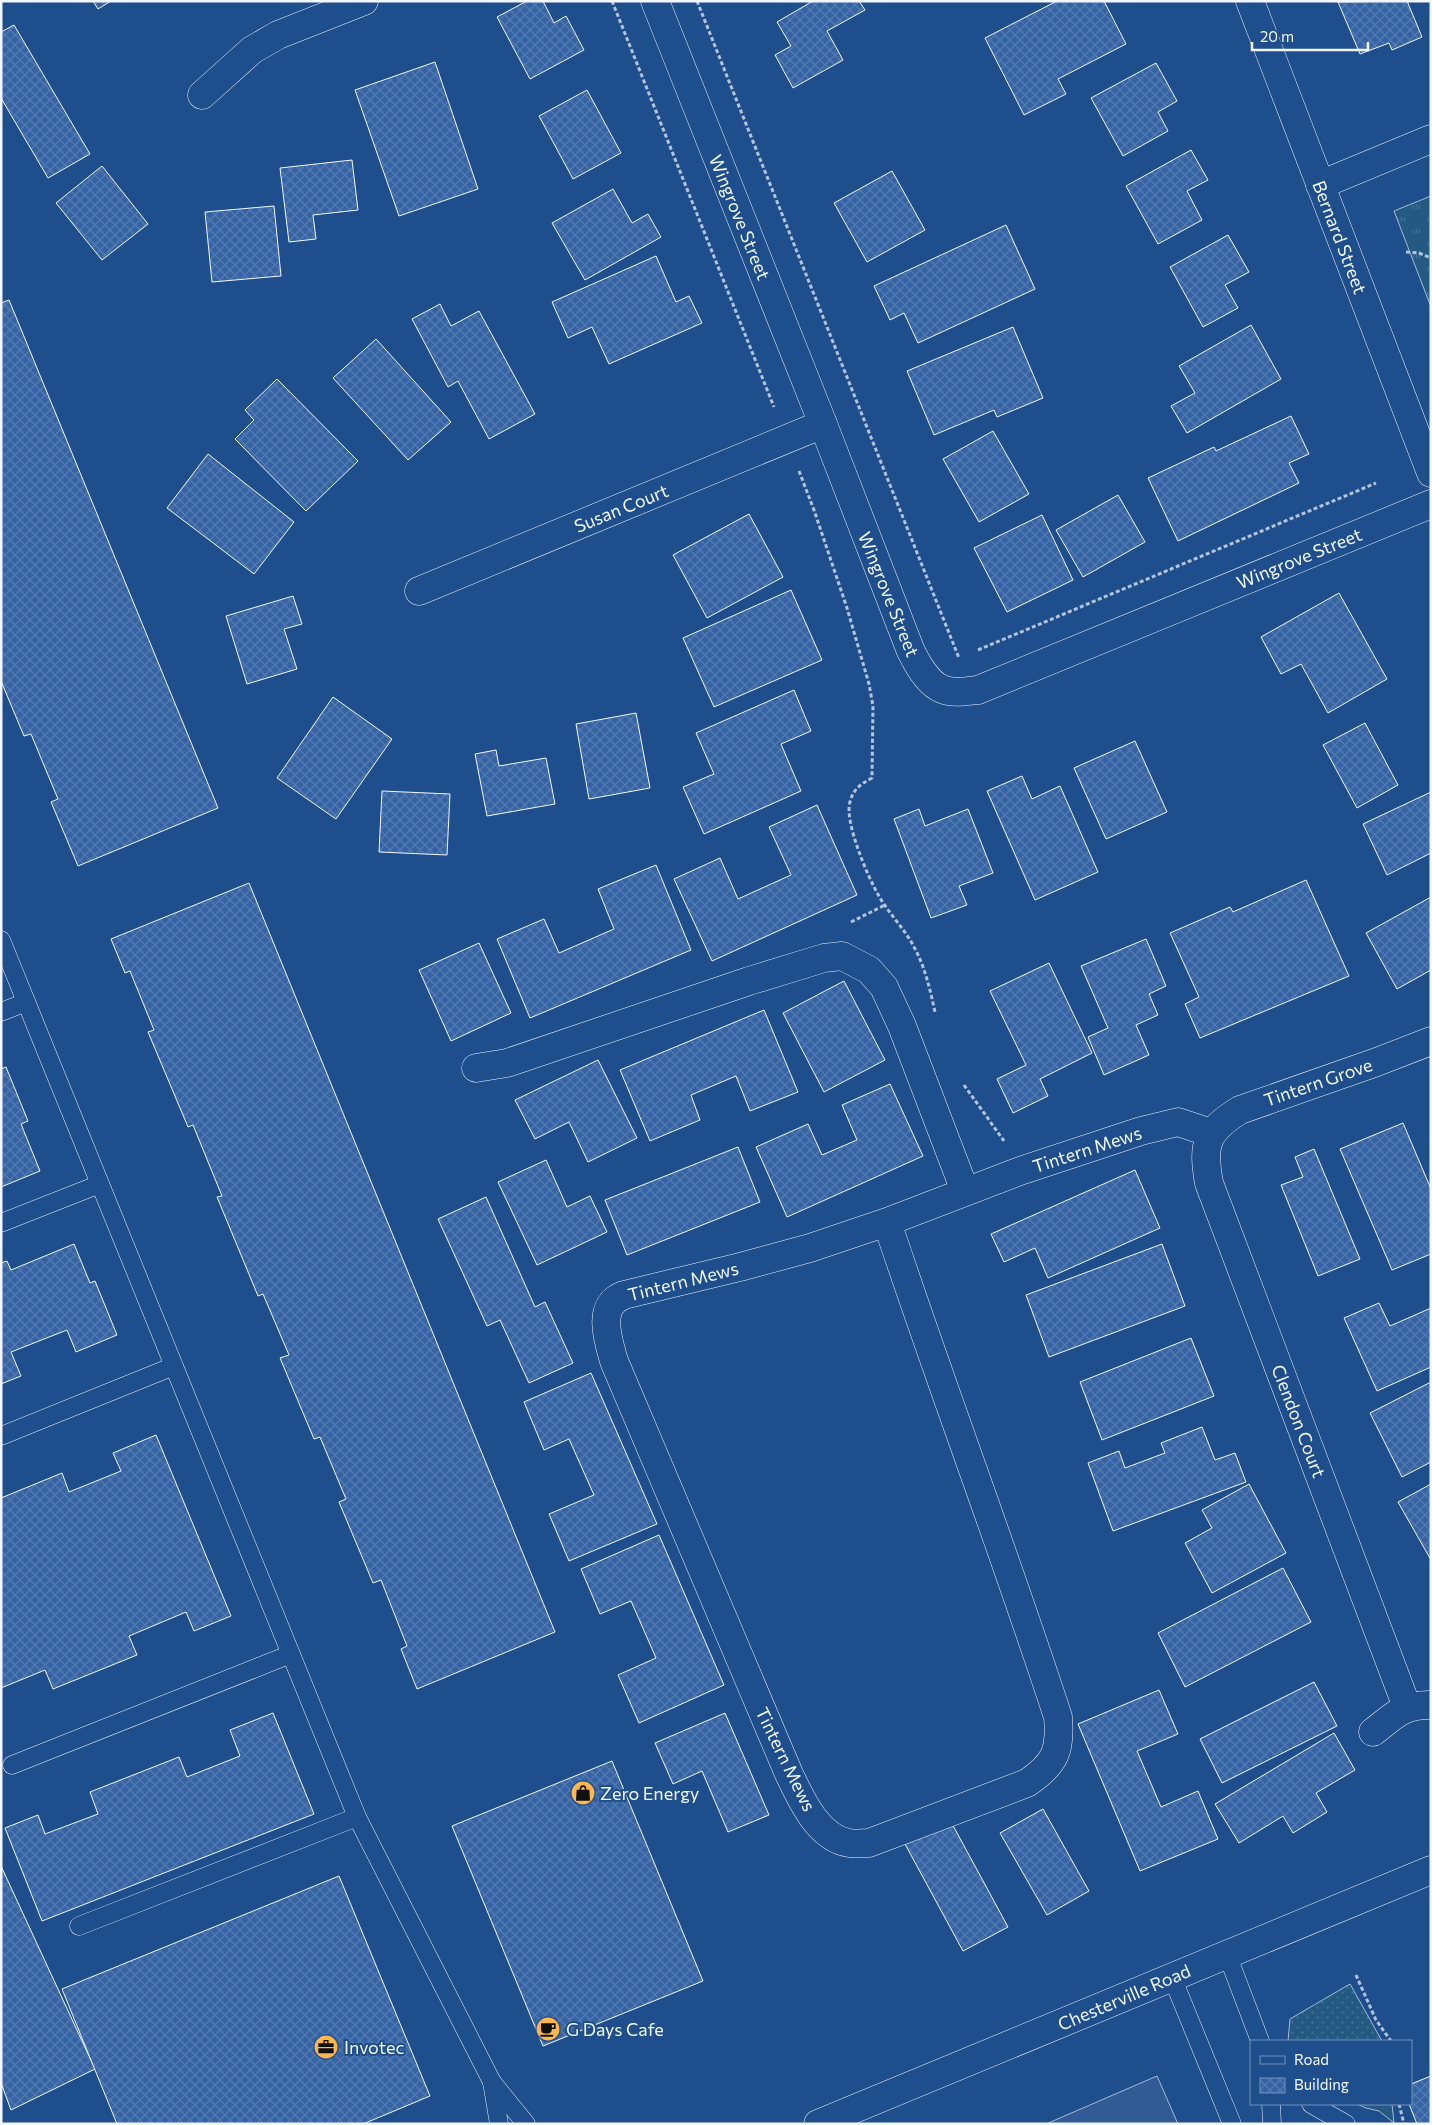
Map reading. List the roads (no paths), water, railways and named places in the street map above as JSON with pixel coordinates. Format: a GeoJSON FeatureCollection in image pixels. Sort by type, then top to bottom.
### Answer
{"type":"FeatureCollection","features":[{"type":"Feature","properties":{"kind":"street"},"geometry":{"type":"LineString","coordinates":[[202,95],[252,50],[278,35],[364,1]]}},
{"type":"Feature","properties":{"kind":"street","name":"Wingrove Street"},"geometry":{"type":"LineString","coordinates":[[655,1],[910,649],[920,668],[942,689],[960,692],[978,690],[1431,504]]}},
{"type":"Feature","properties":{"kind":"street","name":"Bernard Street"},"geometry":{"type":"LineString","coordinates":[[1250,1],[1431,473]]}},
{"type":"Feature","properties":{"kind":"street"},"geometry":{"type":"LineString","coordinates":[[1320,185],[1431,139]]}},
{"type":"Feature","properties":{"kind":"street","name":"Susan Court"},"geometry":{"type":"LineString","coordinates":[[419,591],[823,424]]}},
{"type":"Feature","properties":{"kind":"street"},"geometry":{"type":"LineString","coordinates":[[476,1068],[507,1063],[749,981],[824,958],[842,956],[869,970],[884,987],[902,1026],[965,1191]]}},
{"type":"Feature","properties":{"kind":"street","name":"Tintern Grove"},"geometry":{"type":"LineString","coordinates":[[1211,1133],[1222,1121],[1240,1110],[1374,1063],[1431,1040]]}},
{"type":"Feature","properties":{"kind":"street","name":"Tintern Mews"},"geometry":{"type":"LineString","coordinates":[[887,1222],[939,1377],[1012,1577],[1058,1717],[1060,1737],[1056,1755],[1044,1771],[1027,1783],[869,1843],[848,1843],[832,1837],[817,1822],[802,1800],[789,1774],[614,1361],[607,1333],[607,1313],[611,1303],[617,1297],[624,1294],[810,1248],[887,1222],[965,1191],[1160,1126],[1178,1122],[1211,1133]]}},
{"type":"Feature","properties":{"kind":"street","name":"Clendon Court"},"geometry":{"type":"LineString","coordinates":[[1211,1133],[1206,1162],[1209,1184],[1419,1706],[1373,1732]]}},
{"type":"Feature","properties":{"kind":"street","name":"Chesterville Road"},"geometry":{"type":"LineString","coordinates":[[818,2124],[1431,1870]]}},
{"type":"Feature","properties":{"kind":"lane"},"geometry":{"type":"LineString","coordinates":[[1,940],[357,1817],[492,2082],[526,2124]]}},
{"type":"Feature","properties":{"kind":"lane"},"geometry":{"type":"LineString","coordinates":[[1,1012],[26,1002]]}},
{"type":"Feature","properties":{"kind":"lane"},"geometry":{"type":"LineString","coordinates":[[1,1223],[100,1184]]}},
{"type":"Feature","properties":{"kind":"lane"},"geometry":{"type":"LineString","coordinates":[[1,1436],[174,1366]]}},
{"type":"Feature","properties":{"kind":"lane"},"geometry":{"type":"LineString","coordinates":[[12,1765],[292,1654]]}},
{"type":"Feature","properties":{"kind":"lane"},"geometry":{"type":"LineString","coordinates":[[79,1926],[357,1817]]}},
{"type":"Feature","properties":{"kind":"lane"},"geometry":{"type":"LineString","coordinates":[[1227,1954],[1258,2038]]}},
{"type":"Feature","properties":{"kind":"lane"},"geometry":{"type":"LineString","coordinates":[[1172,1977],[1232,2124]]}},
{"type":"Feature","properties":{"kind":"lane"},"geometry":{"type":"LineString","coordinates":[[492,2082],[499,2124]]}},
{"type":"Feature","properties":{"kind":"lane"},"geometry":{"type":"LineString","coordinates":[[1271,2105],[1272,2124]]}},
{"type":"Feature","properties":{"kind":"lane"},"geometry":{"type":"LineString","coordinates":[[1313,2105],[1346,2124]]}},
{"type":"Feature","properties":{"kind":"place","name":"Zero Energy"},"geometry":{"type":"Point","coordinates":[583,1793]}},
{"type":"Feature","properties":{"kind":"place","name":"G Days Cafe"},"geometry":{"type":"Point","coordinates":[548,2029]}},
{"type":"Feature","properties":{"kind":"place","name":"Invotec"},"geometry":{"type":"Point","coordinates":[326,2047]}}]}
